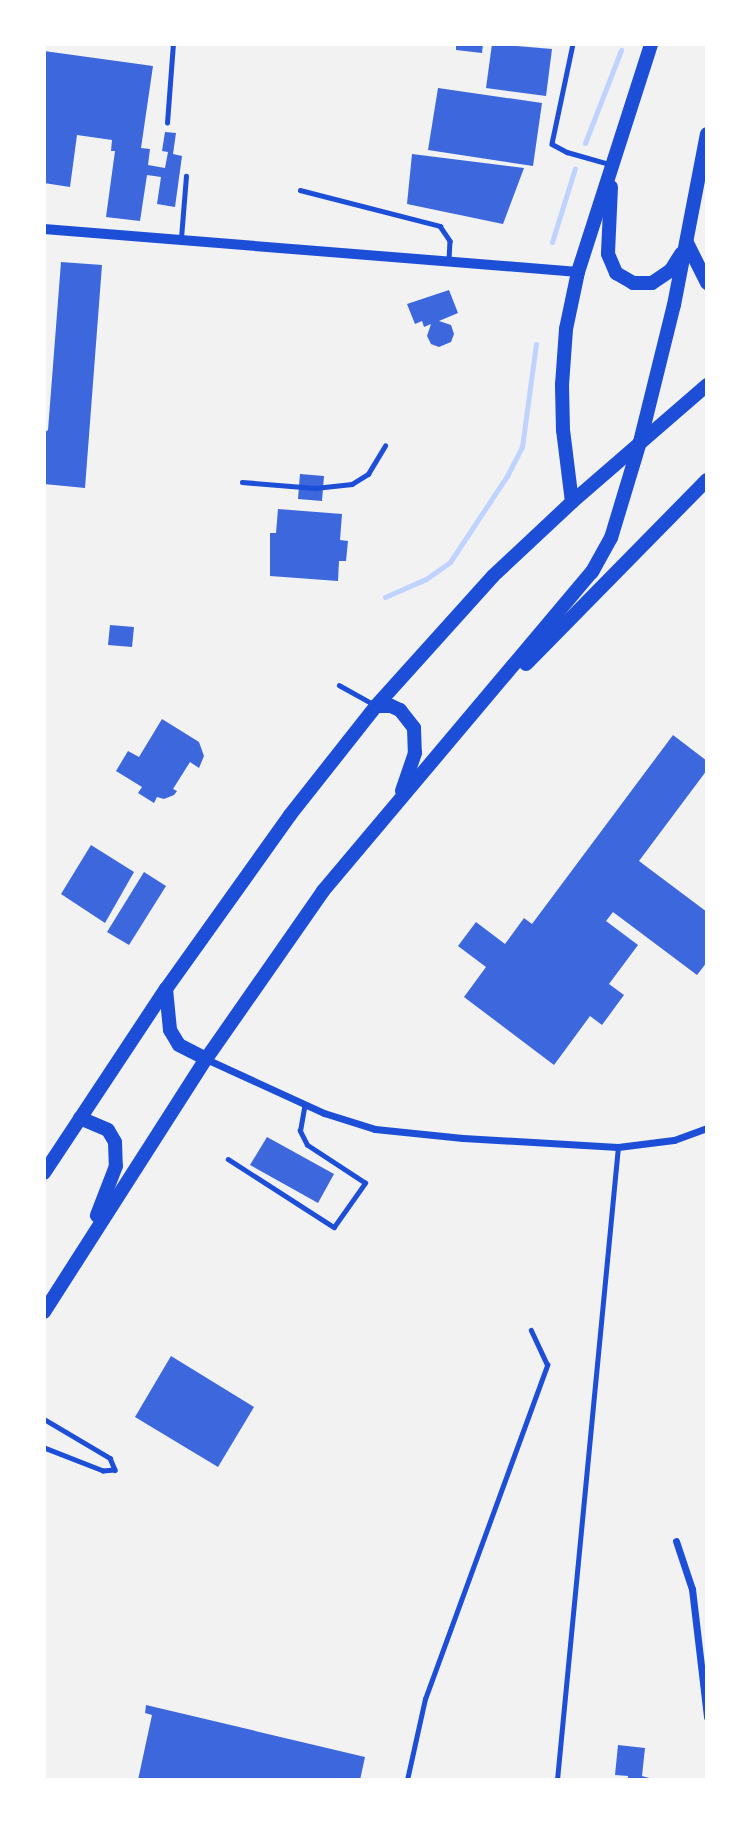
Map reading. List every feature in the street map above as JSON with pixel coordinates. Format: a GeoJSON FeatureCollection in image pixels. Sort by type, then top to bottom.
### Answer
{"type":"FeatureCollection","features":[{"type":"Feature","properties":{"kind":"main road"},"geometry":{"type":"LineString","coordinates":[[572,502],[563,430],[562,385],[566,329],[578,272],[651,44]]}},
{"type":"Feature","properties":{"kind":"main road"},"geometry":{"type":"LineString","coordinates":[[44,1312],[206,1059],[323,891],[592,572],[611,538],[640,442],[687,243],[707,134]]}},
{"type":"Feature","properties":{"kind":"main road"},"geometry":{"type":"LineString","coordinates":[[612,165],[608,254],[616,273],[641,285],[662,279],[671,270],[687,243]]}},
{"type":"Feature","properties":{"kind":"main road"},"geometry":{"type":"LineString","coordinates":[[687,243],[707,283]]}},
{"type":"Feature","properties":{"kind":"main road"},"geometry":{"type":"LineString","coordinates":[[44,1173],[166,989],[290,815],[376,706],[493,576],[572,502],[707,385]]}},
{"type":"Feature","properties":{"kind":"main road"},"geometry":{"type":"LineString","coordinates":[[456,734],[707,480]]}},
{"type":"Feature","properties":{"kind":"main road"},"geometry":{"type":"LineString","coordinates":[[376,706],[391,706],[400,710],[414,729],[415,753],[398,803]]}},
{"type":"Feature","properties":{"kind":"main road"},"geometry":{"type":"LineString","coordinates":[[166,989],[170,1030],[179,1045],[206,1059]]}},
{"type":"Feature","properties":{"kind":"main road"},"geometry":{"type":"LineString","coordinates":[[80,1118],[108,1130],[117,1154],[109,1186],[83,1249]]}},
{"type":"Feature","properties":{"kind":"street"},"geometry":{"type":"LineString","coordinates":[[44,229],[578,272]]}},
{"type":"Feature","properties":{"kind":"street"},"geometry":{"type":"LineString","coordinates":[[206,1059],[305,1104],[375,1129],[618,1147],[674,1140],[707,1128]]}},
{"type":"Feature","properties":{"kind":"street"},"geometry":{"type":"LineString","coordinates":[[676,1541],[692,1589],[707,1717]]}},
{"type":"Feature","properties":{"kind":"lane"},"geometry":{"type":"LineString","coordinates":[[167,123],[173,44]]}},
{"type":"Feature","properties":{"kind":"lane"},"geometry":{"type":"LineString","coordinates":[[573,44],[552,144],[567,152],[612,165]]}},
{"type":"Feature","properties":{"kind":"lane"},"geometry":{"type":"LineString","coordinates":[[181,239],[186,176]]}},
{"type":"Feature","properties":{"kind":"lane"},"geometry":{"type":"LineString","coordinates":[[300,190],[440,226],[450,241],[449,261]]}},
{"type":"Feature","properties":{"kind":"lane"},"geometry":{"type":"LineString","coordinates":[[242,482],[315,488],[352,484],[368,474],[385,446]]}},
{"type":"Feature","properties":{"kind":"lane"},"geometry":{"type":"LineString","coordinates":[[339,685],[376,706]]}},
{"type":"Feature","properties":{"kind":"lane"},"geometry":{"type":"LineString","coordinates":[[228,1159],[334,1227],[365,1184],[307,1145],[300,1131],[305,1104]]}},
{"type":"Feature","properties":{"kind":"lane"},"geometry":{"type":"LineString","coordinates":[[557,1780],[618,1147]]}},
{"type":"Feature","properties":{"kind":"lane"},"geometry":{"type":"LineString","coordinates":[[407,1780],[425,1699],[547,1365],[531,1330]]}},
{"type":"Feature","properties":{"kind":"lane"},"geometry":{"type":"LineString","coordinates":[[44,1419],[110,1458],[115,1470],[103,1471],[44,1448]]}},
{"type":"Feature","properties":{"kind":"building"},"geometry":{"type":"Polygon","coordinates":[[[456,44],[483,44],[482,53],[456,50],[456,44]]]}},
{"type":"Feature","properties":{"kind":"building"},"geometry":{"type":"Polygon","coordinates":[[[492,44],[552,49],[546,96],[486,88],[492,44]]]}},
{"type":"Feature","properties":{"kind":"building"},"geometry":{"type":"Polygon","coordinates":[[[44,51],[153,66],[141,148],[150,149],[148,165],[165,168],[168,152],[162,151],[165,132],[176,133],[173,154],[182,156],[175,207],[157,204],[161,177],[147,175],[140,221],[106,217],[115,151],[111,151],[112,140],[77,135],[70,187],[44,183],[44,51]]]}},
{"type":"Feature","properties":{"kind":"building"},"geometry":{"type":"Polygon","coordinates":[[[438,88],[542,103],[533,166],[428,150],[438,88]]]}},
{"type":"Feature","properties":{"kind":"building"},"geometry":{"type":"Polygon","coordinates":[[[412,154],[524,168],[503,224],[407,204],[412,154]]]}},
{"type":"Feature","properties":{"kind":"building"},"geometry":{"type":"Polygon","coordinates":[[[61,262],[102,265],[85,488],[44,484],[44,433],[48,430],[61,262]]]}},
{"type":"Feature","properties":{"kind":"building"},"geometry":{"type":"Polygon","coordinates":[[[449,290],[458,313],[439,321],[451,325],[454,334],[451,342],[439,347],[431,344],[427,336],[431,324],[424,327],[422,321],[415,324],[407,304],[449,290]]]}},
{"type":"Feature","properties":{"kind":"building"},"geometry":{"type":"Polygon","coordinates":[[[300,474],[324,476],[322,501],[298,499],[300,474]]]}},
{"type":"Feature","properties":{"kind":"building"},"geometry":{"type":"Polygon","coordinates":[[[278,509],[342,514],[340,540],[348,541],[346,561],[339,561],[338,581],[270,576],[270,533],[276,533],[278,509]]]}},
{"type":"Feature","properties":{"kind":"building"},"geometry":{"type":"Polygon","coordinates":[[[110,625],[134,627],[132,647],[108,645],[110,625]]]}},
{"type":"Feature","properties":{"kind":"building"},"geometry":{"type":"Polygon","coordinates":[[[162,719],[199,742],[204,756],[199,768],[190,762],[173,789],[177,791],[174,795],[164,799],[157,797],[154,803],[138,793],[142,787],[116,771],[128,751],[139,757],[162,719]]]}},
{"type":"Feature","properties":{"kind":"building"},"geometry":{"type":"Polygon","coordinates":[[[673,735],[707,761],[707,770],[639,861],[707,912],[707,962],[697,975],[613,912],[606,921],[638,945],[609,984],[624,995],[602,1025],[590,1016],[554,1065],[464,997],[486,967],[458,946],[476,922],[505,944],[524,918],[532,924],[673,735]]]}},
{"type":"Feature","properties":{"kind":"building"},"geometry":{"type":"Polygon","coordinates":[[[91,845],[134,872],[105,923],[61,894],[91,845]]]}},
{"type":"Feature","properties":{"kind":"building"},"geometry":{"type":"Polygon","coordinates":[[[144,872],[166,886],[129,945],[107,932],[144,872]]]}},
{"type":"Feature","properties":{"kind":"building"},"geometry":{"type":"Polygon","coordinates":[[[267,1137],[334,1174],[318,1203],[250,1165],[267,1137]]]}},
{"type":"Feature","properties":{"kind":"building"},"geometry":{"type":"Polygon","coordinates":[[[171,1356],[254,1407],[218,1467],[135,1417],[171,1356]]]}},
{"type":"Feature","properties":{"kind":"building"},"geometry":{"type":"Polygon","coordinates":[[[146,1705],[365,1757],[360,1780],[138,1780],[152,1715],[145,1713],[146,1705]]]}},
{"type":"Feature","properties":{"kind":"building"},"geometry":{"type":"Polygon","coordinates":[[[618,1745],[645,1748],[642,1776],[657,1780],[628,1780],[628,1776],[615,1775],[618,1745]]]}},
{"type":"Feature","properties":{"kind":"waterway"},"geometry":{"type":"LineString","coordinates":[[585,143],[621,50]]}},
{"type":"Feature","properties":{"kind":"waterway"},"geometry":{"type":"LineString","coordinates":[[552,242],[575,168]]}},
{"type":"Feature","properties":{"kind":"waterway"},"geometry":{"type":"LineString","coordinates":[[385,597],[426,579],[450,562],[507,476],[522,447],[536,344]]}}]}
